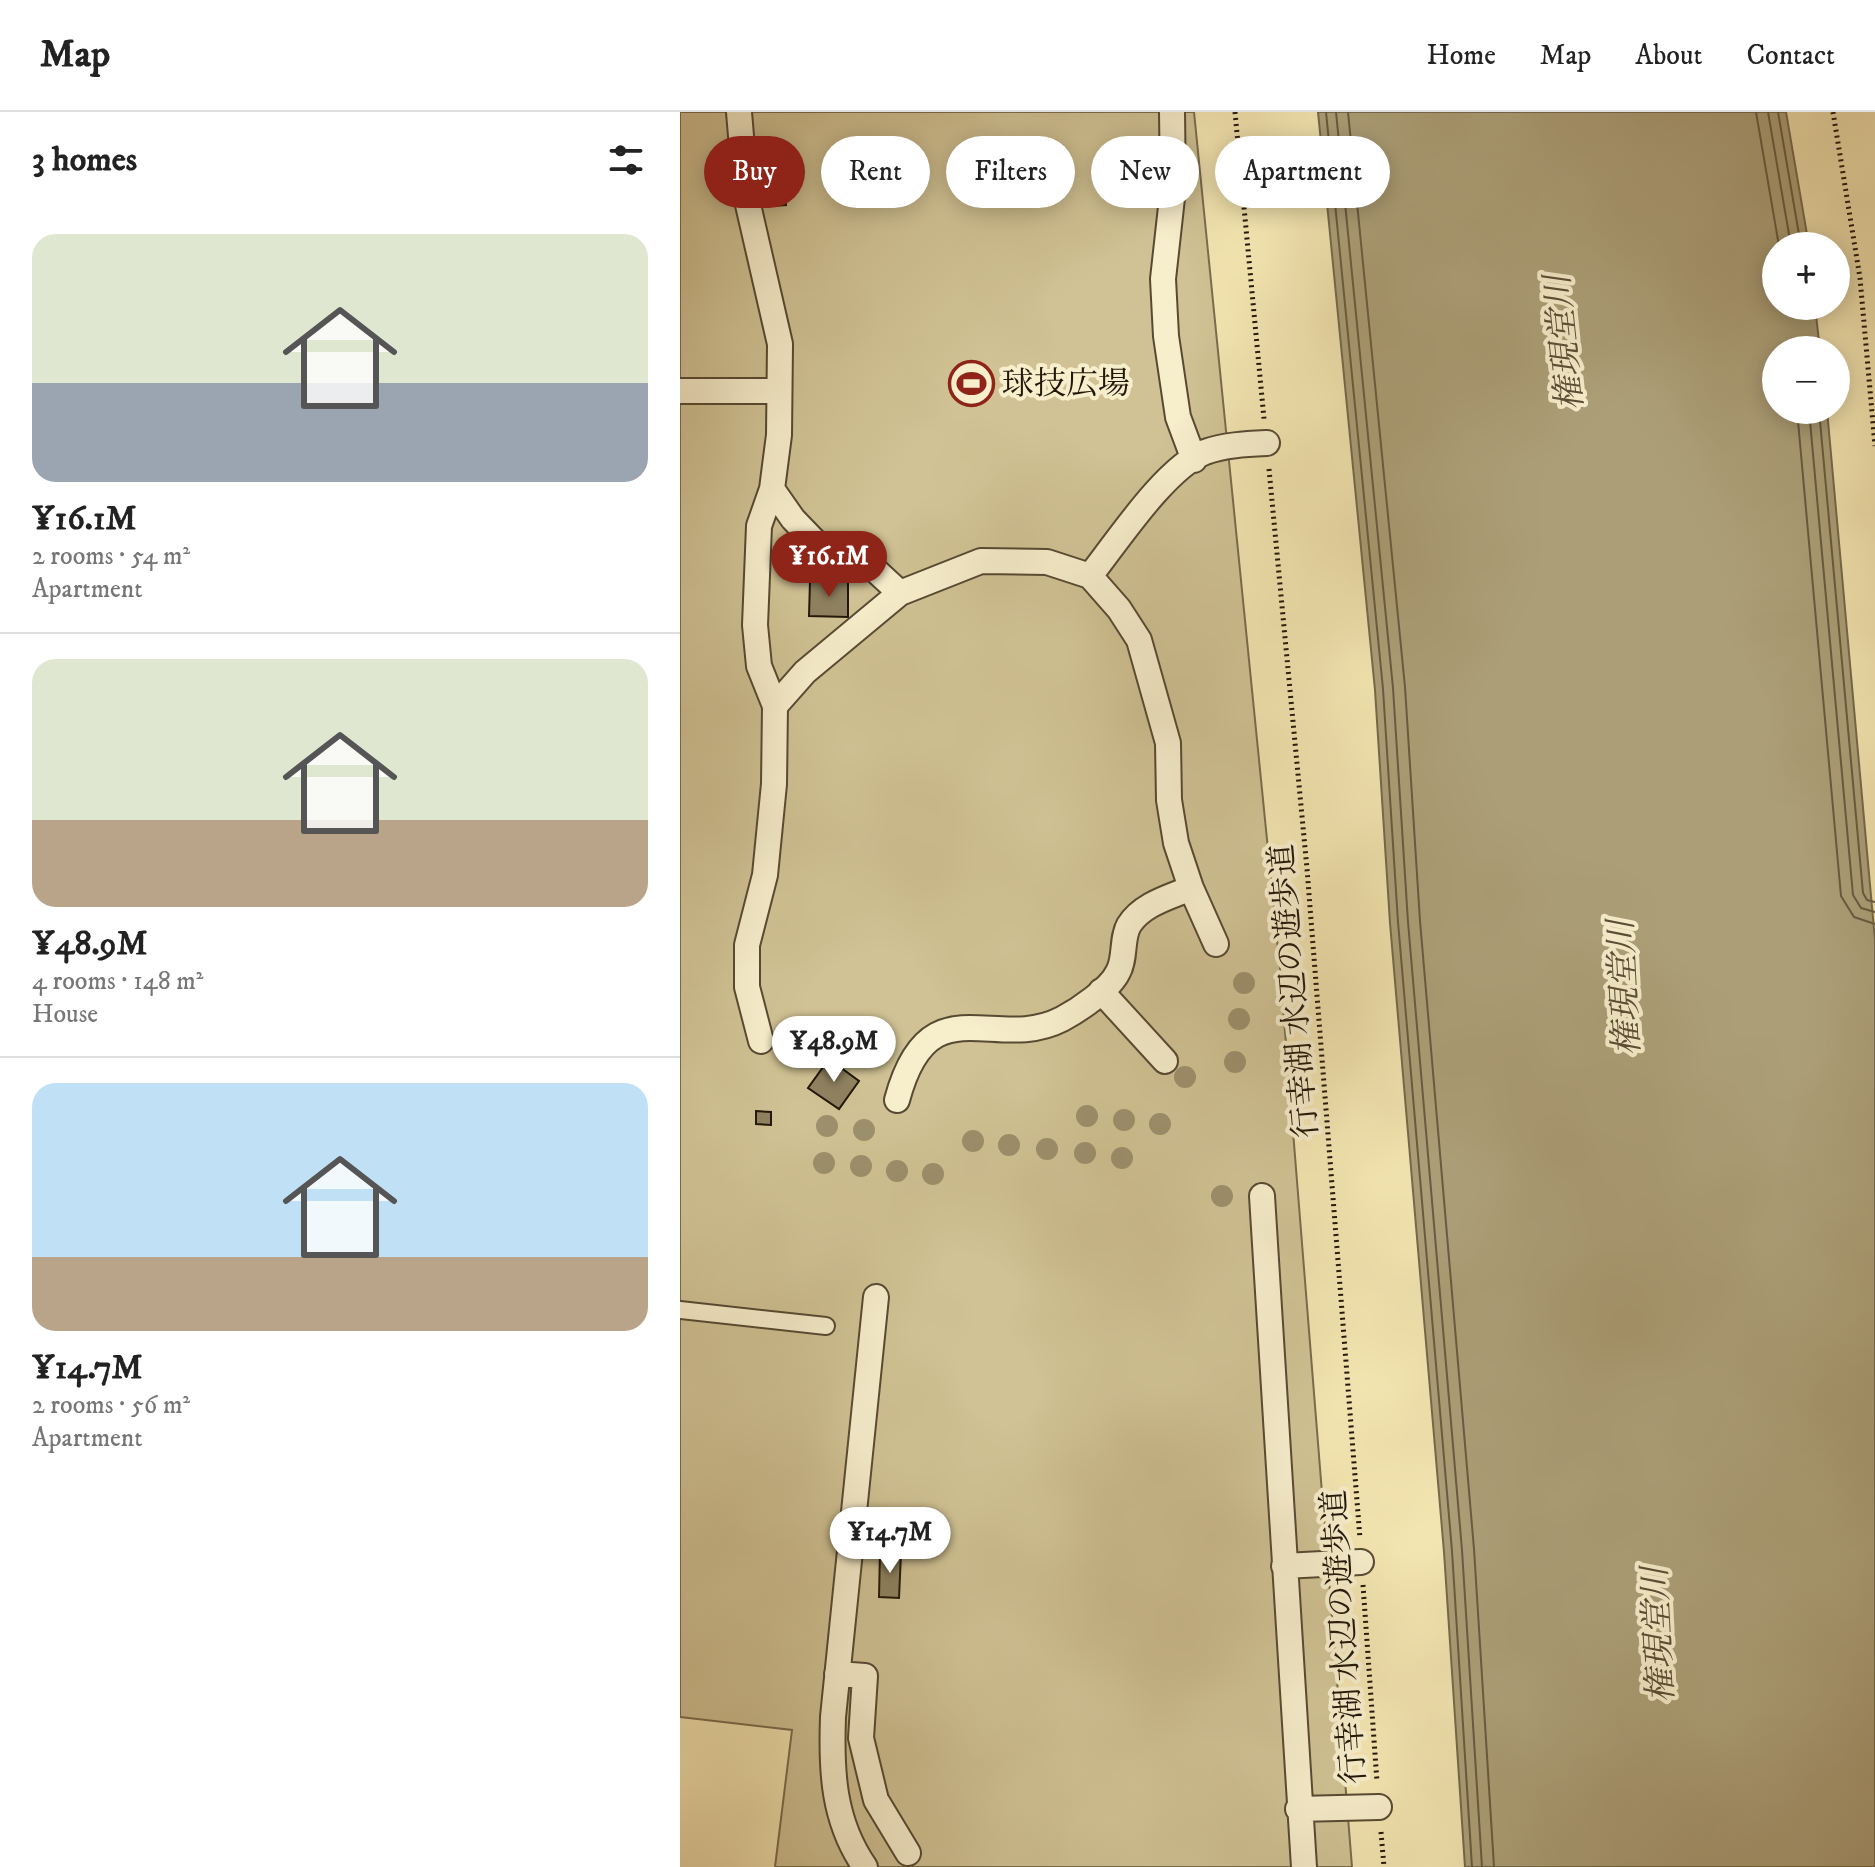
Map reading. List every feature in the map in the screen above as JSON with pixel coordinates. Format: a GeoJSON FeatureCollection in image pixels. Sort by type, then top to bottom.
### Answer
{"type":"FeatureCollection","features":[{"type":"Feature","properties":{"kind":"street"},"geometry":{"type":"LineString","coordinates":[[739,112],[746,196],[780,344],[772,489],[759,526],[755,625],[759,666],[775,706],[774,784],[765,875],[747,945],[747,987],[761,1041]]}},
{"type":"Feature","properties":{"kind":"street"},"geometry":{"type":"LineString","coordinates":[[1172,112],[1173,189],[1163,279],[1166,336],[1178,417],[1194,460]]}},
{"type":"Feature","properties":{"kind":"street"},"geometry":{"type":"LineString","coordinates":[[680,391],[779,391]]}},
{"type":"Feature","properties":{"kind":"street"},"geometry":{"type":"LineString","coordinates":[[1090,576],[1167,481],[1203,453],[1267,443]]}},
{"type":"Feature","properties":{"kind":"street"},"geometry":{"type":"LineString","coordinates":[[772,489],[793,519],[819,546],[874,569],[900,593]]}},
{"type":"Feature","properties":{"kind":"street"},"geometry":{"type":"LineString","coordinates":[[775,706],[805,672],[900,593],[981,561],[1047,562],[1090,576],[1119,609],[1139,640],[1168,743],[1172,814],[1191,888],[1216,944]]}},
{"type":"Feature","properties":{"kind":"street"},"geometry":{"type":"LineString","coordinates":[[897,1100],[906,1067],[923,1045],[957,1026],[1036,1028],[1063,1019],[1101,991],[1118,973],[1129,924],[1145,908],[1191,888]]}},
{"type":"Feature","properties":{"kind":"street"},"geometry":{"type":"LineString","coordinates":[[1101,991],[1165,1061]]}},
{"type":"Feature","properties":{"kind":"street"},"geometry":{"type":"LineString","coordinates":[[1262,1196],[1304,1867]]}},
{"type":"Feature","properties":{"kind":"street"},"geometry":{"type":"LineString","coordinates":[[865,1867],[850,1845],[831,1772],[837,1674],[876,1297]]}},
{"type":"Feature","properties":{"kind":"street"},"geometry":{"type":"LineString","coordinates":[[1284,1566],[1361,1562]]}},
{"type":"Feature","properties":{"kind":"street"},"geometry":{"type":"LineString","coordinates":[[837,1674],[865,1676],[861,1738],[872,1784],[876,1800],[908,1853]]}},
{"type":"Feature","properties":{"kind":"street"},"geometry":{"type":"LineString","coordinates":[[1298,1809],[1379,1807]]}},
{"type":"Feature","properties":{"kind":"lane"},"geometry":{"type":"LineString","coordinates":[[680,1310],[826,1326]]}},
{"type":"Feature","properties":{"kind":"path","name":"行幸湖 水辺の遊歩道"},"geometry":{"type":"LineString","coordinates":[[1235,112],[1324,1073],[1384,1867]]}},
{"type":"Feature","properties":{"kind":"path"},"geometry":{"type":"LineString","coordinates":[[1833,112],[1860,278],[1875,446]]}},
{"type":"Feature","properties":{"kind":"shaded area"},"geometry":{"type":"Polygon","coordinates":[[[680,112],[1194,112],[1196,136],[1091,136],[1091,208],[1199,208],[1199,162],[1280,969],[1352,1867],[775,1867],[792,1730],[680,1717],[680,112]]]}},
{"type":"Feature","properties":{"kind":"water","name":"権現堂川"},"geometry":{"type":"Polygon","coordinates":[[[1318,112],[1786,112],[1807,232],[1762,232],[1762,320],[1817,320],[1818,336],[1762,336],[1762,424],[1828,424],[1875,940],[1875,1867],[1465,1867],[1444,1552],[1390,923],[1375,690],[1327,208],[1390,208],[1390,136],[1320,136],[1318,112]]]}},
{"type":"Feature","properties":{"kind":"building"},"geometry":{"type":"Polygon","coordinates":[[[810,581],[848,581],[848,617],[809,616],[810,581]]]}},
{"type":"Feature","properties":{"kind":"building"},"geometry":{"type":"Polygon","coordinates":[[[829,1059],[859,1081],[839,1109],[808,1088],[829,1059]]]}},
{"type":"Feature","properties":{"kind":"building"},"geometry":{"type":"Polygon","coordinates":[[[756,1111],[771,1112],[771,1125],[756,1124],[756,1111]]]}},
{"type":"Feature","properties":{"kind":"building"},"geometry":{"type":"Polygon","coordinates":[[[880,1552],[901,1553],[899,1598],[879,1597],[880,1552]]]}},
{"type":"Feature","properties":{"kind":"place","name":"球技広場"},"geometry":{"type":"Point","coordinates":[971,383]}}]}
